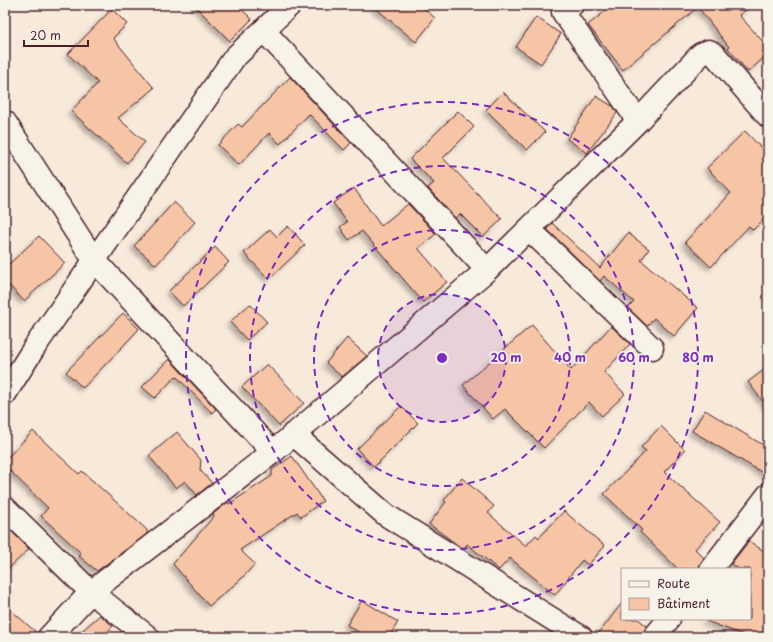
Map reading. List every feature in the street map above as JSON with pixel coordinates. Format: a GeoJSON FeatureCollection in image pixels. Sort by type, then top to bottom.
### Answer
{"type":"FeatureCollection","features":[{"type":"Feature","properties":{"kind":"street"},"geometry":{"type":"LineString","coordinates":[[5,394],[34,348],[234,58],[290,5]]}},
{"type":"Feature","properties":{"kind":"street"},"geometry":{"type":"LineString","coordinates":[[572,5],[564,12],[638,121]]}},
{"type":"Feature","properties":{"kind":"street"},"geometry":{"type":"LineString","coordinates":[[264,31],[487,270]]}},
{"type":"Feature","properties":{"kind":"street"},"geometry":{"type":"LineString","coordinates":[[49,637],[91,592],[273,452],[487,270],[638,121],[701,54],[709,51],[768,116]]}},
{"type":"Feature","properties":{"kind":"street"},"geometry":{"type":"LineString","coordinates":[[5,122],[94,260],[273,452]]}},
{"type":"Feature","properties":{"kind":"street"},"geometry":{"type":"LineString","coordinates":[[529,229],[652,348]]}},
{"type":"Feature","properties":{"kind":"street"},"geometry":{"type":"LineString","coordinates":[[293,434],[386,515],[581,637]]}},
{"type":"Feature","properties":{"kind":"street"},"geometry":{"type":"LineString","coordinates":[[712,568],[768,495]]}},
{"type":"Feature","properties":{"kind":"street"},"geometry":{"type":"LineString","coordinates":[[5,508],[91,592],[148,637]]}},
{"type":"Feature","properties":{"kind":"street"},"geometry":{"type":"LineString","coordinates":[[654,637],[669,620]]}},
{"type":"Feature","properties":{"kind":"building"},"geometry":{"type":"Polygon","coordinates":[[[194,5],[237,5],[252,19],[230,41],[194,5]]]}},
{"type":"Feature","properties":{"kind":"building"},"geometry":{"type":"Polygon","coordinates":[[[372,5],[420,5],[435,18],[416,42],[372,5]]]}},
{"type":"Feature","properties":{"kind":"building"},"geometry":{"type":"Polygon","coordinates":[[[613,5],[752,5],[739,15],[768,47],[768,54],[748,72],[728,48],[729,47],[698,7],[623,70],[588,25],[613,5]]]}},
{"type":"Feature","properties":{"kind":"building"},"geometry":{"type":"Polygon","coordinates":[[[112,9],[127,24],[113,38],[154,88],[118,118],[145,142],[127,163],[71,111],[98,83],[68,54],[112,9]]]}},
{"type":"Feature","properties":{"kind":"building"},"geometry":{"type":"Polygon","coordinates":[[[536,17],[561,34],[541,64],[516,47],[536,17]]]}},
{"type":"Feature","properties":{"kind":"building"},"geometry":{"type":"Polygon","coordinates":[[[290,77],[351,143],[344,150],[309,114],[280,144],[269,133],[239,165],[218,145],[238,124],[242,127],[290,77]]]}},
{"type":"Feature","properties":{"kind":"building"},"geometry":{"type":"Polygon","coordinates":[[[503,92],[545,132],[527,150],[486,110],[503,92]]]}},
{"type":"Feature","properties":{"kind":"building"},"geometry":{"type":"Polygon","coordinates":[[[596,96],[614,107],[617,113],[587,153],[567,139],[596,96]]]}},
{"type":"Feature","properties":{"kind":"building"},"geometry":{"type":"Polygon","coordinates":[[[458,111],[474,127],[443,158],[502,219],[483,237],[460,214],[455,218],[428,188],[434,183],[410,159],[458,111]]]}},
{"type":"Feature","properties":{"kind":"building"},"geometry":{"type":"Polygon","coordinates":[[[745,131],[768,155],[768,215],[753,230],[749,226],[711,267],[685,242],[731,193],[707,168],[745,131]]]}},
{"type":"Feature","properties":{"kind":"building"},"geometry":{"type":"Polygon","coordinates":[[[354,188],[381,226],[408,204],[436,234],[418,248],[447,282],[423,302],[362,231],[349,240],[340,227],[347,222],[333,203],[354,188]]]}},
{"type":"Feature","properties":{"kind":"building"},"geometry":{"type":"Polygon","coordinates":[[[174,202],[195,222],[156,265],[134,246],[174,202]]]}},
{"type":"Feature","properties":{"kind":"building"},"geometry":{"type":"Polygon","coordinates":[[[552,223],[600,268],[628,233],[649,249],[641,260],[698,308],[674,336],[654,318],[647,326],[628,308],[634,302],[604,276],[600,281],[547,229],[552,223]]]}},
{"type":"Feature","properties":{"kind":"building"},"geometry":{"type":"Polygon","coordinates":[[[288,226],[305,245],[269,279],[244,253],[270,229],[277,237],[288,226]]]}},
{"type":"Feature","properties":{"kind":"building"},"geometry":{"type":"Polygon","coordinates":[[[39,236],[65,263],[24,301],[5,281],[5,268],[39,236]]]}},
{"type":"Feature","properties":{"kind":"building"},"geometry":{"type":"Polygon","coordinates":[[[215,247],[229,262],[183,306],[169,291],[215,247]]]}},
{"type":"Feature","properties":{"kind":"building"},"geometry":{"type":"Polygon","coordinates":[[[250,304],[267,322],[247,340],[230,322],[250,304]]]}},
{"type":"Feature","properties":{"kind":"building"},"geometry":{"type":"Polygon","coordinates":[[[123,313],[139,329],[83,388],[66,372],[123,313]]]}},
{"type":"Feature","properties":{"kind":"building"},"geometry":{"type":"Polygon","coordinates":[[[532,325],[571,370],[611,326],[630,344],[604,372],[625,394],[602,416],[589,402],[544,448],[505,409],[493,419],[463,385],[532,325]]]}},
{"type":"Feature","properties":{"kind":"building"},"geometry":{"type":"Polygon","coordinates":[[[347,338],[367,356],[342,377],[326,363],[347,338]]]}},
{"type":"Feature","properties":{"kind":"building"},"geometry":{"type":"Polygon","coordinates":[[[169,359],[216,409],[212,413],[176,376],[155,398],[142,387],[169,359]]]}},
{"type":"Feature","properties":{"kind":"building"},"geometry":{"type":"Polygon","coordinates":[[[267,364],[304,403],[279,426],[242,387],[267,364]]]}},
{"type":"Feature","properties":{"kind":"building"},"geometry":{"type":"Polygon","coordinates":[[[768,367],[768,408],[748,382],[768,367]]]}},
{"type":"Feature","properties":{"kind":"building"},"geometry":{"type":"Polygon","coordinates":[[[401,406],[418,423],[374,467],[357,449],[401,406]]]}},
{"type":"Feature","properties":{"kind":"building"},"geometry":{"type":"Polygon","coordinates":[[[705,410],[768,448],[768,476],[692,431],[705,410]]]}},
{"type":"Feature","properties":{"kind":"building"},"geometry":{"type":"Polygon","coordinates":[[[661,426],[685,450],[664,472],[720,522],[695,549],[704,558],[699,568],[677,568],[640,532],[642,530],[604,494],[646,451],[641,447],[661,426]]]}},
{"type":"Feature","properties":{"kind":"building"},"geometry":{"type":"Polygon","coordinates":[[[33,431],[79,474],[82,471],[147,530],[147,534],[97,571],[79,556],[81,553],[41,516],[48,508],[5,466],[5,460],[33,431]]]}},
{"type":"Feature","properties":{"kind":"building"},"geometry":{"type":"Polygon","coordinates":[[[177,432],[201,460],[200,470],[212,483],[197,495],[185,481],[176,488],[149,456],[177,432]]]}},
{"type":"Feature","properties":{"kind":"building"},"geometry":{"type":"Polygon","coordinates":[[[292,456],[323,501],[301,517],[297,512],[240,550],[255,564],[240,580],[209,606],[173,564],[214,516],[213,514],[228,502],[229,504],[272,476],[272,470],[292,456]]]}},
{"type":"Feature","properties":{"kind":"building"},"geometry":{"type":"Polygon","coordinates":[[[462,478],[494,506],[488,513],[526,546],[536,535],[539,538],[564,511],[605,546],[588,565],[582,560],[555,595],[510,558],[499,570],[467,544],[463,549],[429,524],[446,502],[444,500],[462,478]]]}},
{"type":"Feature","properties":{"kind":"building"},"geometry":{"type":"Polygon","coordinates":[[[5,525],[29,549],[5,572],[5,525]]]}},
{"type":"Feature","properties":{"kind":"building"},"geometry":{"type":"Polygon","coordinates":[[[749,541],[768,554],[768,637],[749,637],[706,621],[751,620],[751,568],[737,568],[731,564],[749,541]]]}},
{"type":"Feature","properties":{"kind":"building"},"geometry":{"type":"Polygon","coordinates":[[[362,600],[398,622],[389,637],[367,637],[347,625],[362,600]]]}},
{"type":"Feature","properties":{"kind":"building"},"geometry":{"type":"Polygon","coordinates":[[[621,604],[621,620],[639,620],[647,626],[642,637],[596,637],[621,604]]]}},
{"type":"Feature","properties":{"kind":"building"},"geometry":{"type":"Polygon","coordinates":[[[5,605],[37,633],[37,637],[5,637],[5,605]]]}},
{"type":"Feature","properties":{"kind":"building"},"geometry":{"type":"Polygon","coordinates":[[[100,615],[113,626],[102,637],[75,637],[100,615]]]}}]}
